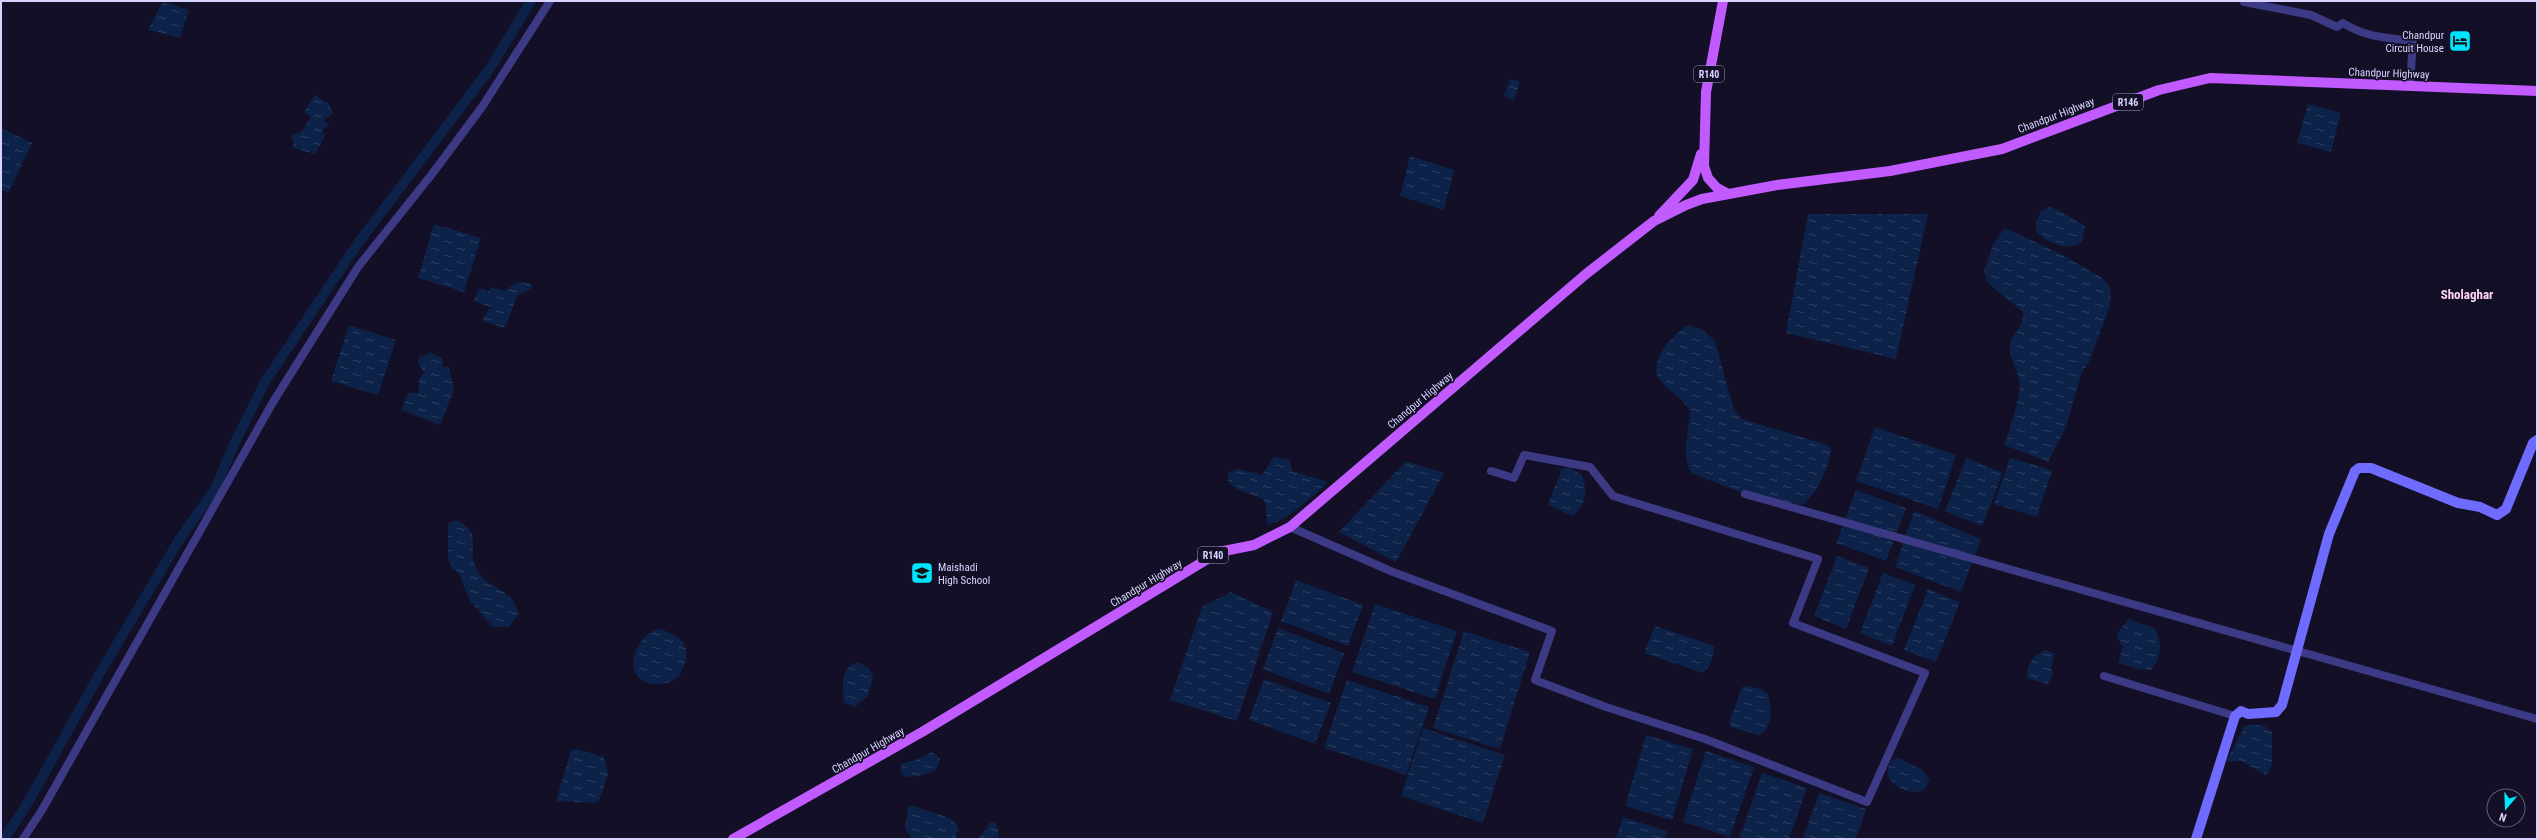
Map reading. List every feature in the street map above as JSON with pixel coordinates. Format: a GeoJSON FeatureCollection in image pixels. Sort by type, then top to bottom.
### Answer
{"type":"FeatureCollection","features":[{"type":"Feature","properties":{"kind":"main road","name":"R140"},"geometry":{"type":"LineString","coordinates":[[1723,1],[1706,92],[1703,148],[1704,166],[1708,178],[1717,188],[1728,194]]}},
{"type":"Feature","properties":{"kind":"main road","name":"Chandpur Highway"},"geometry":{"type":"LineString","coordinates":[[1728,194],[1777,185],[1890,171],[2002,149],[2159,90],[2210,78],[2537,91]]}},
{"type":"Feature","properties":{"kind":"main road","name":"R140"},"geometry":{"type":"LineString","coordinates":[[1654,221],[1692,180],[1703,148]]}},
{"type":"Feature","properties":{"kind":"main road","name":"R140"},"geometry":{"type":"LineString","coordinates":[[1654,221],[1686,205],[1728,194]]}},
{"type":"Feature","properties":{"kind":"main road","name":"Chandpur Highway"},"geometry":{"type":"LineString","coordinates":[[733,839],[922,732],[1219,552],[1254,545],[1290,527],[1586,274],[1654,221]]}},
{"type":"Feature","properties":{"kind":"street"},"geometry":{"type":"LineString","coordinates":[[23,839],[42,810],[273,402],[354,272],[482,107],[550,1]]}},
{"type":"Feature","properties":{"kind":"street"},"geometry":{"type":"LineString","coordinates":[[2244,2],[2311,15],[2337,27],[2343,23],[2354,30],[2374,36],[2413,41],[2410,86]]}},
{"type":"Feature","properties":{"kind":"street"},"geometry":{"type":"LineString","coordinates":[[2196,839],[2235,716],[2241,711],[2256,714],[2276,712],[2281,708],[2329,534],[2349,483],[2358,469],[2371,468],[2458,503],[2480,507],[2497,515],[2506,509],[2534,443],[2537,440]]}},
{"type":"Feature","properties":{"kind":"street"},"geometry":{"type":"LineString","coordinates":[[1290,527],[1386,569],[1552,631],[1535,680],[1606,707],[1705,739],[1867,802],[1925,673],[1793,622],[1818,559],[1613,496],[1590,467],[1524,455],[1514,478],[1491,471]]}},
{"type":"Feature","properties":{"kind":"street"},"geometry":{"type":"LineString","coordinates":[[1745,494],[2537,720]]}},
{"type":"Feature","properties":{"kind":"street"},"geometry":{"type":"LineString","coordinates":[[2104,676],[2235,716]]}},
{"type":"Feature","properties":{"kind":"water"},"geometry":{"type":"Polygon","coordinates":[[[163,1],[189,10],[180,38],[148,30],[163,1]]]}},
{"type":"Feature","properties":{"kind":"water"},"geometry":{"type":"Polygon","coordinates":[[[1510,79],[1520,82],[1514,100],[1504,96],[1510,79]]]}},
{"type":"Feature","properties":{"kind":"water"},"geometry":{"type":"Polygon","coordinates":[[[315,95],[329,104],[333,113],[328,118],[325,117],[324,122],[329,124],[322,131],[325,136],[315,154],[292,148],[294,142],[291,135],[302,131],[311,117],[304,112],[315,95]]]}},
{"type":"Feature","properties":{"kind":"water"},"geometry":{"type":"Polygon","coordinates":[[[2308,104],[2341,113],[2331,152],[2297,143],[2308,104]]]}},
{"type":"Feature","properties":{"kind":"water"},"geometry":{"type":"Polygon","coordinates":[[[1,128],[32,143],[8,193],[1,189],[1,128]]]}},
{"type":"Feature","properties":{"kind":"water"},"geometry":{"type":"Polygon","coordinates":[[[1410,156],[1454,170],[1444,210],[1400,196],[1410,156]]]}},
{"type":"Feature","properties":{"kind":"water"},"geometry":{"type":"Polygon","coordinates":[[[2049,207],[2058,210],[2085,226],[2082,242],[2070,246],[2058,245],[2037,233],[2036,222],[2041,211],[2049,207]]]}},
{"type":"Feature","properties":{"kind":"water"},"geometry":{"type":"Polygon","coordinates":[[[1808,214],[1928,214],[1896,359],[1786,333],[1808,214]]]}},
{"type":"Feature","properties":{"kind":"water"},"geometry":{"type":"Polygon","coordinates":[[[434,224],[481,238],[464,292],[418,278],[434,224]]]}},
{"type":"Feature","properties":{"kind":"water"},"geometry":{"type":"Polygon","coordinates":[[[2005,228],[2063,255],[2102,278],[2108,284],[2111,292],[2110,305],[2090,360],[2081,374],[2066,427],[2048,462],[2004,445],[2014,415],[2020,385],[2011,356],[2010,346],[2013,337],[2022,323],[2023,312],[1988,283],[1984,272],[1993,244],[2005,228]]]}},
{"type":"Feature","properties":{"kind":"water"},"geometry":{"type":"Polygon","coordinates":[[[518,282],[532,284],[532,288],[517,296],[505,328],[482,321],[490,307],[474,301],[479,288],[488,292],[491,287],[504,291],[518,282]]]}},
{"type":"Feature","properties":{"kind":"water"},"geometry":{"type":"Polygon","coordinates":[[[349,325],[396,340],[378,395],[331,381],[349,325]]]}},
{"type":"Feature","properties":{"kind":"water"},"geometry":{"type":"Polygon","coordinates":[[[1689,325],[1703,330],[1715,341],[1733,407],[1742,419],[1828,445],[1831,449],[1828,464],[1821,480],[1813,494],[1802,505],[1745,494],[1691,473],[1686,458],[1686,442],[1690,411],[1687,406],[1662,382],[1658,377],[1656,370],[1660,355],[1665,347],[1677,333],[1689,325]]]}},
{"type":"Feature","properties":{"kind":"water"},"geometry":{"type":"Polygon","coordinates":[[[430,352],[442,358],[444,368],[449,367],[454,389],[440,425],[401,410],[408,393],[419,393],[419,379],[424,373],[418,362],[420,355],[425,356],[430,352]]]}},
{"type":"Feature","properties":{"kind":"water"},"geometry":{"type":"Polygon","coordinates":[[[1875,427],[1956,455],[1938,509],[1856,481],[1875,427]]]}},
{"type":"Feature","properties":{"kind":"water"},"geometry":{"type":"Polygon","coordinates":[[[1274,457],[1290,460],[1292,471],[1328,482],[1307,501],[1283,519],[1267,525],[1266,506],[1263,499],[1239,490],[1229,483],[1228,478],[1229,472],[1237,469],[1262,475],[1274,457]]]}},
{"type":"Feature","properties":{"kind":"water"},"geometry":{"type":"Polygon","coordinates":[[[1966,458],[2003,473],[1982,526],[1945,511],[1966,458]]]}},
{"type":"Feature","properties":{"kind":"water"},"geometry":{"type":"Polygon","coordinates":[[[2010,458],[2052,470],[2037,517],[1994,504],[2010,458]]]}},
{"type":"Feature","properties":{"kind":"water"},"geometry":{"type":"Polygon","coordinates":[[[1406,461],[1444,473],[1396,562],[1339,532],[1406,461]]]}},
{"type":"Feature","properties":{"kind":"water"},"geometry":{"type":"Polygon","coordinates":[[[1568,467],[1582,475],[1585,486],[1583,503],[1577,512],[1572,516],[1548,505],[1562,469],[1568,467]]]}},
{"type":"Feature","properties":{"kind":"water"},"geometry":{"type":"Polygon","coordinates":[[[1856,490],[1906,508],[1886,561],[1836,543],[1856,490]]]}},
{"type":"Feature","properties":{"kind":"water"},"geometry":{"type":"Polygon","coordinates":[[[1914,511],[1981,539],[1961,592],[1895,567],[1914,511]]]}},
{"type":"Feature","properties":{"kind":"water"},"geometry":{"type":"Polygon","coordinates":[[[456,520],[465,525],[473,537],[473,556],[477,570],[488,582],[511,598],[515,605],[519,614],[509,627],[493,627],[470,601],[459,573],[452,569],[448,557],[448,524],[456,520]]]}},
{"type":"Feature","properties":{"kind":"water"},"geometry":{"type":"Polygon","coordinates":[[[1837,556],[1869,568],[1846,629],[1814,616],[1837,556]]]}},
{"type":"Feature","properties":{"kind":"water"},"geometry":{"type":"Polygon","coordinates":[[[1883,573],[1915,585],[1892,646],[1860,633],[1883,573]]]}},
{"type":"Feature","properties":{"kind":"water"},"geometry":{"type":"Polygon","coordinates":[[[1296,580],[1363,605],[1348,646],[1281,621],[1296,580]]]}},
{"type":"Feature","properties":{"kind":"water"},"geometry":{"type":"Polygon","coordinates":[[[1928,589],[1960,602],[1936,662],[1904,650],[1928,589]]]}},
{"type":"Feature","properties":{"kind":"water"},"geometry":{"type":"Polygon","coordinates":[[[1231,592],[1273,612],[1237,721],[1170,700],[1202,607],[1231,592]]]}},
{"type":"Feature","properties":{"kind":"water"},"geometry":{"type":"Polygon","coordinates":[[[1375,604],[1457,631],[1435,699],[1352,672],[1375,604]]]}},
{"type":"Feature","properties":{"kind":"water"},"geometry":{"type":"Polygon","coordinates":[[[2128,619],[2155,629],[2159,640],[2160,650],[2155,665],[2151,670],[2138,669],[2118,663],[2123,646],[2117,638],[2118,633],[2128,619]]]}},
{"type":"Feature","properties":{"kind":"water"},"geometry":{"type":"Polygon","coordinates":[[[1655,626],[1715,646],[1710,665],[1703,673],[1644,653],[1655,626]]]}},
{"type":"Feature","properties":{"kind":"water"},"geometry":{"type":"Polygon","coordinates":[[[1278,628],[1344,653],[1329,694],[1263,669],[1278,628]]]}},
{"type":"Feature","properties":{"kind":"water"},"geometry":{"type":"Polygon","coordinates":[[[660,629],[669,632],[681,640],[685,645],[686,651],[684,665],[680,674],[676,679],[664,684],[643,681],[635,672],[634,665],[636,651],[643,639],[648,634],[660,629]]]}},
{"type":"Feature","properties":{"kind":"water"},"geometry":{"type":"Polygon","coordinates":[[[1464,631],[1530,652],[1500,749],[1433,728],[1464,631]]]}},
{"type":"Feature","properties":{"kind":"water"},"geometry":{"type":"Polygon","coordinates":[[[2046,650],[2054,653],[2051,669],[2054,671],[2048,684],[2027,678],[2029,664],[2034,657],[2046,650]]]}},
{"type":"Feature","properties":{"kind":"water"},"geometry":{"type":"Polygon","coordinates":[[[858,662],[869,668],[873,676],[868,696],[855,707],[844,703],[843,685],[845,673],[852,665],[858,662]]]}},
{"type":"Feature","properties":{"kind":"water"},"geometry":{"type":"Polygon","coordinates":[[[1264,679],[1331,703],[1315,744],[1249,720],[1264,679]]]}},
{"type":"Feature","properties":{"kind":"water"},"geometry":{"type":"Polygon","coordinates":[[[1347,680],[1429,707],[1406,775],[1324,748],[1347,680]]]}},
{"type":"Feature","properties":{"kind":"water"},"geometry":{"type":"Polygon","coordinates":[[[1746,686],[1762,689],[1768,694],[1771,711],[1770,722],[1764,732],[1759,735],[1731,727],[1729,723],[1742,687],[1746,686]]]}},
{"type":"Feature","properties":{"kind":"water"},"geometry":{"type":"Polygon","coordinates":[[[2245,725],[2263,725],[2272,732],[2272,765],[2266,775],[2241,761],[2226,762],[2245,725]]]}},
{"type":"Feature","properties":{"kind":"water"},"geometry":{"type":"Polygon","coordinates":[[[1423,728],[1505,755],[1483,823],[1401,796],[1423,728]]]}},
{"type":"Feature","properties":{"kind":"water"},"geometry":{"type":"Polygon","coordinates":[[[1646,735],[1693,749],[1672,820],[1625,806],[1646,735]]]}},
{"type":"Feature","properties":{"kind":"water"},"geometry":{"type":"Polygon","coordinates":[[[575,749],[604,757],[608,774],[599,801],[595,803],[556,801],[571,751],[575,749]]]}},
{"type":"Feature","properties":{"kind":"water"},"geometry":{"type":"Polygon","coordinates":[[[1706,751],[1754,767],[1730,837],[1683,822],[1706,751]]]}},
{"type":"Feature","properties":{"kind":"water"},"geometry":{"type":"Polygon","coordinates":[[[932,752],[940,758],[938,766],[933,772],[920,776],[904,776],[900,769],[902,763],[913,761],[932,752]]]}},
{"type":"Feature","properties":{"kind":"water"},"geometry":{"type":"Polygon","coordinates":[[[1898,758],[1923,770],[1930,781],[1924,790],[1917,792],[1902,789],[1891,780],[1888,774],[1888,767],[1892,760],[1898,758]]]}},
{"type":"Feature","properties":{"kind":"water"},"geometry":{"type":"Polygon","coordinates":[[[1762,773],[1807,788],[1789,839],[1739,839],[1762,773]]]}},
{"type":"Feature","properties":{"kind":"water"},"geometry":{"type":"Polygon","coordinates":[[[1819,793],[1866,809],[1856,839],[1803,839],[1819,793]]]}},
{"type":"Feature","properties":{"kind":"water"},"geometry":{"type":"Polygon","coordinates":[[[911,805],[952,819],[959,829],[955,839],[911,838],[905,828],[908,807],[911,805]]]}},
{"type":"Feature","properties":{"kind":"water"},"geometry":{"type":"Polygon","coordinates":[[[1623,817],[1667,831],[1665,839],[1616,839],[1623,817]]]}},
{"type":"Feature","properties":{"kind":"water"},"geometry":{"type":"Polygon","coordinates":[[[991,822],[995,822],[998,829],[999,839],[978,839],[991,822]]]}},
{"type":"Feature","properties":{"kind":"waterway"},"geometry":{"type":"LineString","coordinates":[[4,839],[30,799],[104,666],[179,540],[215,489],[234,444],[265,382],[358,243],[489,70],[531,1]]}},
{"type":"Feature","properties":{"kind":"place","name":"Chandpur Circuit House"},"geometry":{"type":"Point","coordinates":[2460,41]}},
{"type":"Feature","properties":{"kind":"place","name":"Maishadi High School"},"geometry":{"type":"Point","coordinates":[922,573]}},
{"type":"Feature","properties":{"kind":"district","name":"Sholaghar"},"geometry":{"type":"Point","coordinates":[2467,294]}}]}
